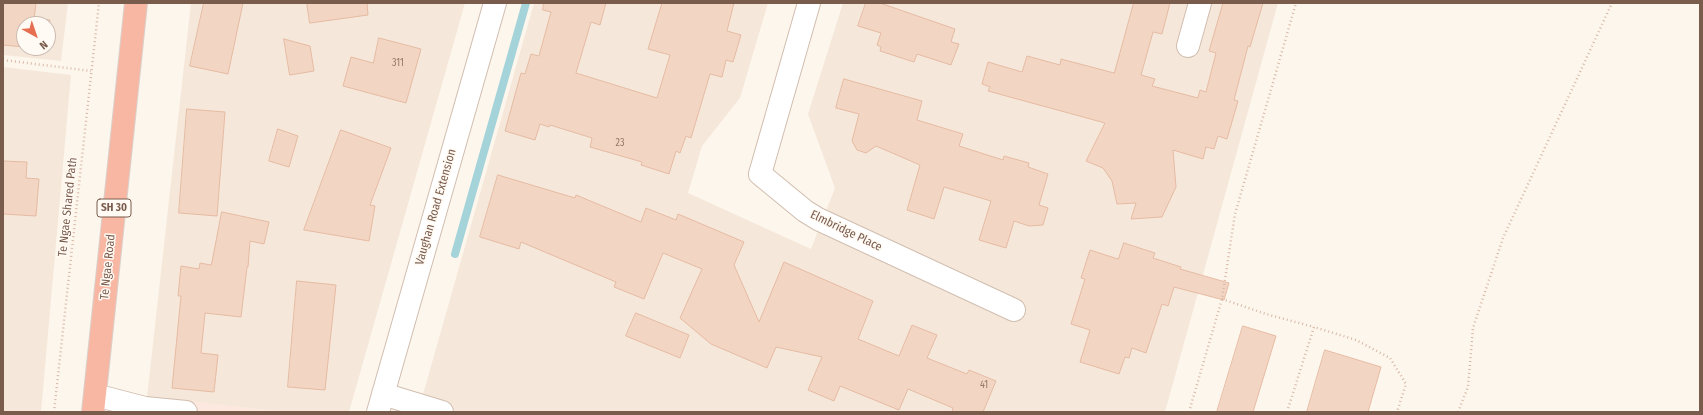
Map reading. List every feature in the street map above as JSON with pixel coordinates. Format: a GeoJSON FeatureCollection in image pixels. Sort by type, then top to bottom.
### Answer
{"type":"FeatureCollection","features":[{"type":"Feature","properties":{"kind":"highway","name":"Te Ngae Road"},"geometry":{"type":"LineString","coordinates":[[94,404],[136,3]]}},
{"type":"Feature","properties":{"kind":"street","name":"Vaughan Road Extension"},"geometry":{"type":"LineString","coordinates":[[380,403],[495,3]]}},
{"type":"Feature","properties":{"kind":"street","name":"Elmbridge Place"},"geometry":{"type":"LineString","coordinates":[[809,3],[760,174],[805,211],[818,219],[1014,310]]}},
{"type":"Feature","properties":{"kind":"street"},"geometry":{"type":"LineString","coordinates":[[1188,46],[1200,3]]}},
{"type":"Feature","properties":{"kind":"street"},"geometry":{"type":"LineString","coordinates":[[380,403],[442,412]]}},
{"type":"Feature","properties":{"kind":"street"},"geometry":{"type":"LineString","coordinates":[[94,404],[186,412]]}},
{"type":"Feature","properties":{"kind":"path","name":"Te Ngae Shared Path"},"geometry":{"type":"LineString","coordinates":[[54,412],[99,3]]}},
{"type":"Feature","properties":{"kind":"path"},"geometry":{"type":"LineString","coordinates":[[1189,412],[1222,299],[1235,214],[1296,3]]}},
{"type":"Feature","properties":{"kind":"path"},"geometry":{"type":"LineString","coordinates":[[1458,412],[1468,387],[1473,328],[1503,238],[1612,3]]}},
{"type":"Feature","properties":{"kind":"path"},"geometry":{"type":"LineString","coordinates":[[3,60],[91,71]]}},
{"type":"Feature","properties":{"kind":"path"},"geometry":{"type":"LineString","coordinates":[[1222,299],[1266,314],[1356,340],[1390,358],[1406,384],[1397,412]]}},
{"type":"Feature","properties":{"kind":"path"},"geometry":{"type":"LineString","coordinates":[[1288,412],[1314,327]]}},
{"type":"Feature","properties":{"kind":"shaded area"},"geometry":{"type":"Polygon","coordinates":[[[3,3],[68,3],[61,61],[3,55],[3,3]]]}},
{"type":"Feature","properties":{"kind":"shaded area"},"geometry":{"type":"Polygon","coordinates":[[[191,3],[465,3],[349,412],[283,412],[147,397],[191,3]]]}},
{"type":"Feature","properties":{"kind":"shaded area"},"geometry":{"type":"Polygon","coordinates":[[[534,3],[768,3],[740,98],[702,146],[688,193],[811,249],[835,188],[808,114],[843,3],[1278,3],[1165,412],[418,412],[534,3]]]}},
{"type":"Feature","properties":{"kind":"shaded area"},"geometry":{"type":"Polygon","coordinates":[[[3,67],[71,75],[41,412],[3,412],[3,67]]]}},
{"type":"Feature","properties":{"kind":"shaded area"},"geometry":{"type":"Polygon","coordinates":[[[147,397],[206,403],[283,412],[145,412],[147,397]]]}},
{"type":"Feature","properties":{"kind":"building"},"geometry":{"type":"Polygon","coordinates":[[[3,3],[36,3],[34,16],[16,16],[16,46],[3,45],[3,3]]]}},
{"type":"Feature","properties":{"kind":"building"},"geometry":{"type":"Polygon","coordinates":[[[204,3],[243,3],[228,74],[190,66],[204,3]]]}},
{"type":"Feature","properties":{"kind":"building"},"geometry":{"type":"Polygon","coordinates":[[[307,3],[367,3],[368,15],[310,23],[307,3]]]}},
{"type":"Feature","properties":{"kind":"building"},"geometry":{"type":"Polygon","coordinates":[[[544,3],[606,3],[600,25],[591,22],[576,73],[657,98],[670,55],[648,49],[662,3],[734,3],[727,31],[741,35],[733,62],[726,60],[722,77],[710,74],[691,138],[686,136],[680,153],[676,151],[669,174],[641,165],[642,162],[590,147],[592,138],[550,125],[549,127],[540,124],[535,140],[505,131],[521,73],[525,74],[531,54],[539,56],[551,12],[543,10],[544,3]]]}},
{"type":"Feature","properties":{"kind":"building"},"geometry":{"type":"Polygon","coordinates":[[[866,3],[880,3],[955,29],[951,42],[959,44],[951,65],[917,54],[914,62],[880,51],[881,47],[877,45],[881,33],[858,26],[866,3]]]}},
{"type":"Feature","properties":{"kind":"building"},"geometry":{"type":"Polygon","coordinates":[[[1134,3],[1170,3],[1162,34],[1153,32],[1141,75],[1155,79],[1152,86],[1198,98],[1200,90],[1206,92],[1216,53],[1209,51],[1223,3],[1263,3],[1250,47],[1248,46],[1234,100],[1238,101],[1227,139],[1218,136],[1214,149],[1206,147],[1203,159],[1173,150],[1176,187],[1162,217],[1131,219],[1136,203],[1117,204],[1112,181],[1103,168],[1086,161],[1105,123],[988,91],[990,87],[982,84],[988,62],[1022,72],[1027,56],[1060,65],[1061,59],[1114,73],[1134,3]]]}},
{"type":"Feature","properties":{"kind":"building"},"geometry":{"type":"Polygon","coordinates":[[[379,38],[421,49],[406,103],[343,86],[351,57],[373,63],[379,38]]]}},
{"type":"Feature","properties":{"kind":"building"},"geometry":{"type":"Polygon","coordinates":[[[284,39],[310,46],[314,71],[290,75],[284,39]]]}},
{"type":"Feature","properties":{"kind":"building"},"geometry":{"type":"Polygon","coordinates":[[[844,79],[922,101],[917,120],[963,134],[959,146],[1003,160],[1004,156],[1029,163],[1028,167],[1048,174],[1039,205],[1048,208],[1043,225],[1029,226],[1014,221],[1006,248],[979,240],[991,201],[944,187],[934,219],[907,210],[920,165],[876,146],[866,153],[857,150],[852,141],[859,114],[836,108],[844,79]]]}},
{"type":"Feature","properties":{"kind":"building"},"geometry":{"type":"Polygon","coordinates":[[[187,109],[225,112],[217,216],[179,213],[187,109]]]}},
{"type":"Feature","properties":{"kind":"building"},"geometry":{"type":"Polygon","coordinates":[[[278,129],[298,136],[289,167],[269,161],[278,129]]]}},
{"type":"Feature","properties":{"kind":"building"},"geometry":{"type":"Polygon","coordinates":[[[341,130],[391,148],[370,205],[375,206],[369,241],[304,230],[341,130]]]}},
{"type":"Feature","properties":{"kind":"building"},"geometry":{"type":"Polygon","coordinates":[[[3,161],[27,162],[26,178],[39,179],[36,216],[3,214],[3,161]]]}},
{"type":"Feature","properties":{"kind":"building"},"geometry":{"type":"Polygon","coordinates":[[[498,175],[575,198],[576,195],[641,222],[646,208],[676,220],[678,214],[744,242],[734,265],[759,322],[784,262],[873,301],[858,339],[899,356],[912,325],[937,335],[927,358],[967,374],[969,370],[996,381],[983,412],[952,412],[953,408],[908,389],[899,410],[840,386],[834,401],[808,390],[822,357],[776,347],[767,368],[711,344],[680,318],[702,269],[663,253],[644,299],[614,287],[616,282],[521,242],[519,249],[480,237],[498,175]]]}},
{"type":"Feature","properties":{"kind":"building"},"geometry":{"type":"Polygon","coordinates":[[[222,212],[269,222],[264,244],[250,241],[241,317],[205,313],[201,353],[218,355],[214,392],[172,388],[181,296],[178,296],[181,266],[199,269],[200,263],[211,265],[222,212]]]}},
{"type":"Feature","properties":{"kind":"building"},"geometry":{"type":"Polygon","coordinates":[[[1124,243],[1155,253],[1153,258],[1181,267],[1180,269],[1229,283],[1224,300],[1174,287],[1168,306],[1162,304],[1146,353],[1132,348],[1129,358],[1125,357],[1119,374],[1080,362],[1090,330],[1071,324],[1085,279],[1081,278],[1090,250],[1118,259],[1124,243]]]}},
{"type":"Feature","properties":{"kind":"building"},"geometry":{"type":"Polygon","coordinates":[[[297,281],[336,285],[325,390],[288,387],[297,281]]]}},
{"type":"Feature","properties":{"kind":"building"},"geometry":{"type":"Polygon","coordinates":[[[636,313],[689,335],[680,358],[626,336],[636,313]]]}},
{"type":"Feature","properties":{"kind":"building"},"geometry":{"type":"Polygon","coordinates":[[[1243,326],[1276,336],[1253,412],[1217,412],[1243,326]]]}},
{"type":"Feature","properties":{"kind":"building"},"geometry":{"type":"Polygon","coordinates":[[[1325,350],[1381,367],[1368,412],[1307,412],[1325,350]]]}},
{"type":"Feature","properties":{"kind":"waterway"},"geometry":{"type":"LineString","coordinates":[[455,254],[526,3]]}}]}
